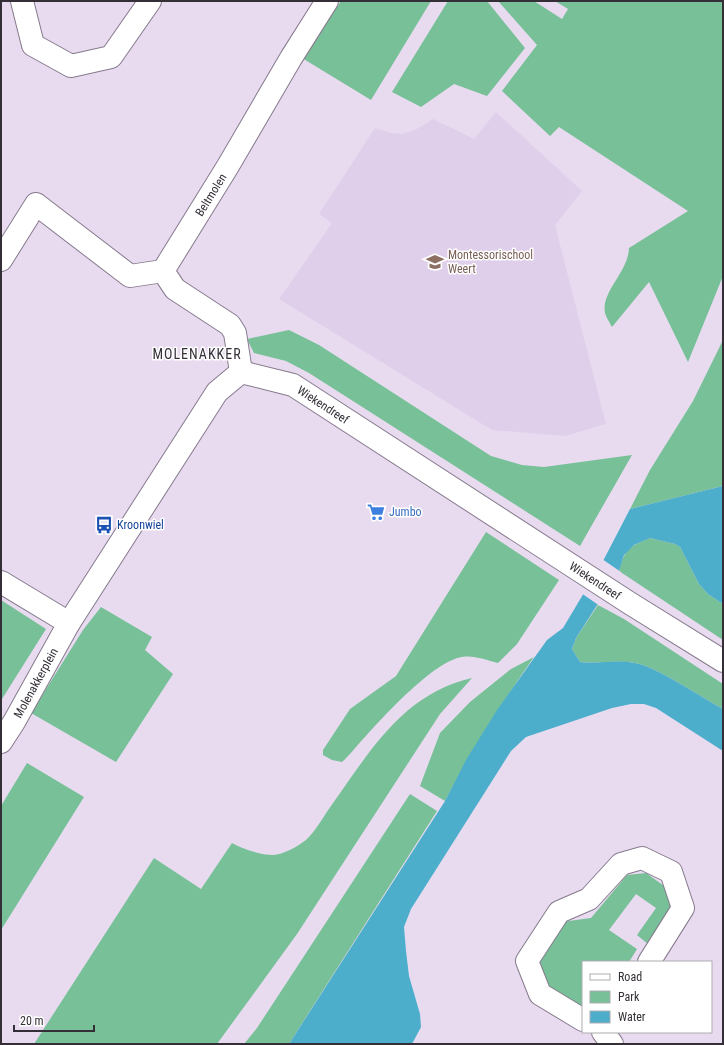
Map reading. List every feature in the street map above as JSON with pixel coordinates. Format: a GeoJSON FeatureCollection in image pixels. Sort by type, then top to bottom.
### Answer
{"type":"FeatureCollection","features":[{"type":"Feature","properties":{"kind":"street"},"geometry":{"type":"LineString","coordinates":[[22,1],[33,45],[71,66],[111,57],[150,1]]}},
{"type":"Feature","properties":{"kind":"street","name":"Beltmolen"},"geometry":{"type":"LineString","coordinates":[[163,271],[327,1]]}},
{"type":"Feature","properties":{"kind":"street"},"geometry":{"type":"LineString","coordinates":[[1,260],[36,204],[130,276],[163,271],[175,289],[230,325],[235,333],[241,372],[216,392],[69,623],[1,582]]}},
{"type":"Feature","properties":{"kind":"street","name":"Wiekendreef"},"geometry":{"type":"LineString","coordinates":[[241,372],[293,385],[631,604],[723,661]]}},
{"type":"Feature","properties":{"kind":"street","name":"Molenakkerplein"},"geometry":{"type":"LineString","coordinates":[[1,742],[14,722],[69,623]]}},
{"type":"Feature","properties":{"kind":"street"},"geometry":{"type":"LineString","coordinates":[[582,1019],[540,994],[527,961],[559,912],[589,899],[621,864],[642,858],[671,872],[683,908],[650,961]]}},
{"type":"Feature","properties":{"kind":"shaded area","name":"Montessorischool Weert"},"geometry":{"type":"Polygon","coordinates":[[[496,112],[582,191],[555,225],[606,424],[565,436],[492,430],[279,299],[332,223],[319,214],[375,128],[391,133],[403,134],[415,130],[433,119],[474,139],[496,112]]]}},
{"type":"Feature","properties":{"kind":"green space"},"geometry":{"type":"Polygon","coordinates":[[[341,1],[431,1],[371,100],[302,58],[341,1]]]}},
{"type":"Feature","properties":{"kind":"green space"},"geometry":{"type":"Polygon","coordinates":[[[448,1],[487,1],[525,48],[487,96],[454,84],[421,107],[392,92],[448,1]]]}},
{"type":"Feature","properties":{"kind":"green space"},"geometry":{"type":"Polygon","coordinates":[[[498,1],[534,1],[562,19],[568,9],[555,1],[723,1],[723,276],[688,362],[649,282],[612,327],[605,313],[605,305],[607,297],[628,257],[629,248],[688,211],[559,127],[550,136],[502,91],[537,45],[498,1]]]}},
{"type":"Feature","properties":{"kind":"green space"},"geometry":{"type":"Polygon","coordinates":[[[289,330],[319,345],[491,456],[522,465],[544,467],[632,455],[580,546],[309,373],[286,361],[254,353],[247,339],[289,330]]]}},
{"type":"Feature","properties":{"kind":"green space"},"geometry":{"type":"Polygon","coordinates":[[[723,340],[723,486],[630,509],[650,470],[693,401],[723,340]]]}},
{"type":"Feature","properties":{"kind":"green space"},"geometry":{"type":"Polygon","coordinates":[[[486,532],[559,580],[517,644],[498,663],[480,658],[462,657],[438,668],[410,691],[384,716],[342,762],[332,760],[323,755],[323,750],[350,709],[396,676],[486,532]]]}},
{"type":"Feature","properties":{"kind":"green space"},"geometry":{"type":"Polygon","coordinates":[[[650,538],[675,544],[680,547],[699,584],[708,594],[723,604],[723,640],[619,571],[623,557],[629,549],[650,538]]]}},
{"type":"Feature","properties":{"kind":"green space"},"geometry":{"type":"Polygon","coordinates":[[[1,600],[46,629],[2,699],[1,698],[1,600]]]}},
{"type":"Feature","properties":{"kind":"green space"},"geometry":{"type":"Polygon","coordinates":[[[598,605],[624,619],[723,684],[723,709],[667,676],[644,665],[628,662],[580,662],[572,649],[576,638],[598,605]]]}},
{"type":"Feature","properties":{"kind":"green space"},"geometry":{"type":"Polygon","coordinates":[[[101,607],[152,637],[145,650],[173,674],[116,762],[31,713],[83,630],[101,607]]]}},
{"type":"Feature","properties":{"kind":"green space"},"geometry":{"type":"Polygon","coordinates":[[[534,657],[487,728],[445,801],[420,786],[440,733],[470,702],[511,669],[534,657]]]}},
{"type":"Feature","properties":{"kind":"green space"},"geometry":{"type":"Polygon","coordinates":[[[472,678],[440,714],[297,934],[217,1044],[34,1044],[154,858],[201,889],[232,843],[252,851],[268,855],[281,854],[295,847],[306,840],[313,832],[375,744],[391,727],[408,711],[427,697],[448,686],[472,678]]]}},
{"type":"Feature","properties":{"kind":"green space"},"geometry":{"type":"Polygon","coordinates":[[[27,763],[84,797],[1,930],[1,806],[27,763]]]}},
{"type":"Feature","properties":{"kind":"green space"},"geometry":{"type":"Polygon","coordinates":[[[410,794],[437,811],[289,1044],[244,1044],[257,1028],[410,794]]]}},
{"type":"Feature","properties":{"kind":"green space"},"geometry":{"type":"Polygon","coordinates":[[[646,873],[667,888],[672,908],[648,944],[637,935],[656,908],[636,894],[609,930],[637,949],[630,961],[582,961],[582,1009],[544,985],[538,962],[561,922],[591,918],[627,875],[646,873]]]}},
{"type":"Feature","properties":{"kind":"water"},"geometry":{"type":"Polygon","coordinates":[[[723,486],[723,604],[708,594],[699,584],[680,547],[675,544],[650,538],[634,545],[624,555],[619,571],[576,638],[572,649],[580,662],[621,661],[644,665],[667,676],[723,709],[723,751],[656,708],[644,704],[631,704],[612,708],[526,737],[511,751],[411,909],[404,927],[409,976],[420,1014],[421,1027],[412,1044],[289,1044],[445,801],[466,760],[497,710],[547,640],[563,628],[603,561],[630,509],[723,486]]]}},
{"type":"Feature","properties":{"kind":"pier"},"geometry":{"type":"Polygon","coordinates":[[[602,559],[621,572],[600,606],[581,593],[602,559]]]}},
{"type":"Feature","properties":{"kind":"place","name":"Montessorischool Weert"},"geometry":{"type":"Point","coordinates":[435,262]}},
{"type":"Feature","properties":{"kind":"place","name":"Jumbo"},"geometry":{"type":"Point","coordinates":[376,512]}},
{"type":"Feature","properties":{"kind":"place","name":"Kroonwiel"},"geometry":{"type":"Point","coordinates":[104,525]}},
{"type":"Feature","properties":{"kind":"district","name":"MOLENAKKER"},"geometry":{"type":"Point","coordinates":[197,354]}}]}
